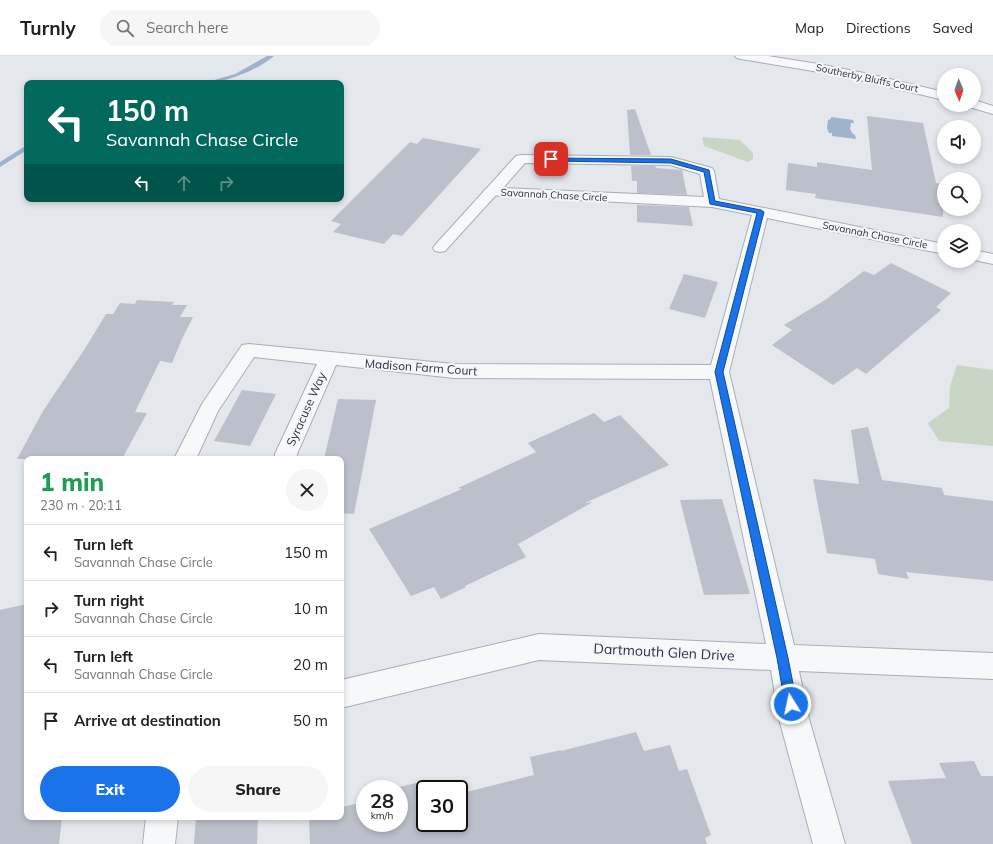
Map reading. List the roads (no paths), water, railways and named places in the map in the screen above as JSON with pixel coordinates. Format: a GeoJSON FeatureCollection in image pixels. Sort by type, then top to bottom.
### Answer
{"type":"FeatureCollection","features":[{"type":"Feature","properties":{"kind":"street","name":"Southerby Bluffs Court"},"geometry":{"type":"LineString","coordinates":[[741,56],[813,61],[937,94]]}},
{"type":"Feature","properties":{"kind":"street"},"geometry":{"type":"LineString","coordinates":[[981,106],[993,110]]}},
{"type":"Feature","properties":{"kind":"street","name":"Savannah Chase Circle"},"geometry":{"type":"LineString","coordinates":[[491,192],[521,159],[671,161],[707,171],[712,202]]}},
{"type":"Feature","properties":{"kind":"street","name":"Savannah Chase Circle"},"geometry":{"type":"LineString","coordinates":[[491,192],[712,202],[937,248]]}},
{"type":"Feature","properties":{"kind":"street"},"geometry":{"type":"LineString","coordinates":[[761,212],[719,372],[783,658],[794,719],[828,844]]}},
{"type":"Feature","properties":{"kind":"street"},"geometry":{"type":"LineString","coordinates":[[981,256],[993,259]]}},
{"type":"Feature","properties":{"kind":"street","name":"Madison Farm Court"},"geometry":{"type":"LineString","coordinates":[[186,456],[209,408],[250,350],[454,371],[719,372]]}},
{"type":"Feature","properties":{"kind":"street","name":"Syracuse Way"},"geometry":{"type":"LineString","coordinates":[[286,456],[328,359]]}},
{"type":"Feature","properties":{"kind":"street","name":"Dartmouth Glen Drive"},"geometry":{"type":"LineString","coordinates":[[344,693],[539,647],[993,666]]}},
{"type":"Feature","properties":{"kind":"street"},"geometry":{"type":"LineString","coordinates":[[159,844],[162,820]]}},
{"type":"Feature","properties":{"kind":"lane"},"geometry":{"type":"LineString","coordinates":[[440,248],[491,192]]}},
{"type":"Feature","properties":{"kind":"water"},"geometry":{"type":"Polygon","coordinates":[[[831,117],[853,120],[854,123],[851,123],[850,129],[855,135],[856,139],[832,136],[832,133],[829,133],[827,128],[828,120],[831,119],[831,117]]]}},
{"type":"Feature","properties":{"kind":"waterway"},"geometry":{"type":"LineString","coordinates":[[218,80],[237,75],[271,56]]}},
{"type":"Feature","properties":{"kind":"waterway"},"geometry":{"type":"LineString","coordinates":[[0,165],[24,149]]}}]}
